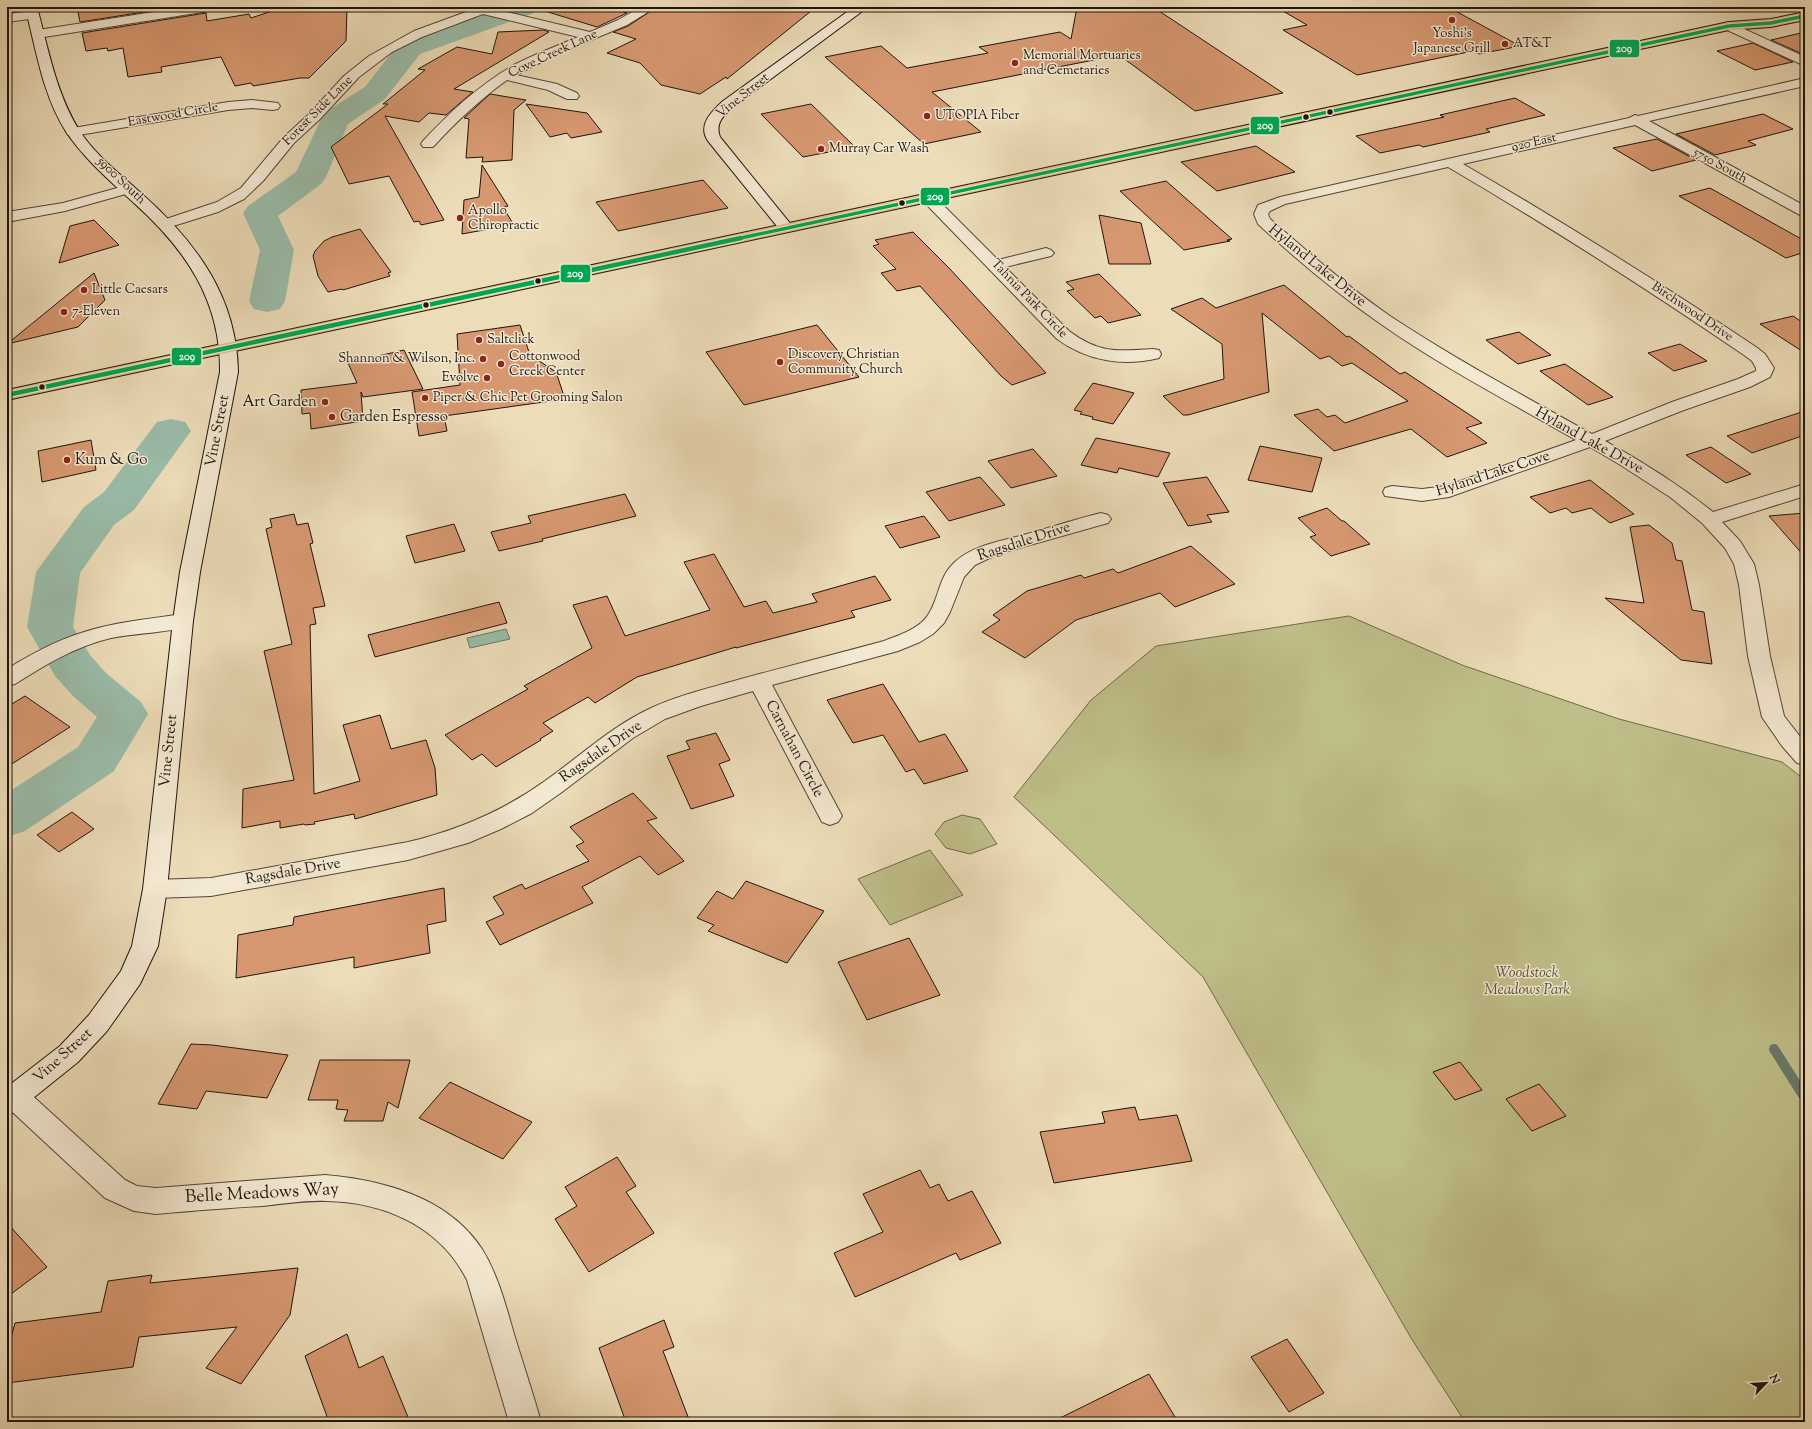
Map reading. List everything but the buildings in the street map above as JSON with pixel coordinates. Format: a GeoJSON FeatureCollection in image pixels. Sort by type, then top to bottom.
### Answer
{"type":"FeatureCollection","features":[{"type":"Feature","properties":{"kind":"main road"},"geometry":{"type":"LineString","coordinates":[[1729,26],[1754,15],[1793,7]]}},
{"type":"Feature","properties":{"kind":"main road"},"geometry":{"type":"LineString","coordinates":[[7,395],[228,346],[1729,26],[1771,23],[1805,16]]}},
{"type":"Feature","properties":{"kind":"street"},"geometry":{"type":"LineString","coordinates":[[38,34],[210,7]]}},
{"type":"Feature","properties":{"kind":"street","name":"Cove Creek Lane"},"geometry":{"type":"LineString","coordinates":[[428,144],[464,106],[505,76],[534,60],[612,27],[650,7]]}},
{"type":"Feature","properties":{"kind":"street","name":"Vine Street"},"geometry":{"type":"LineString","coordinates":[[785,227],[713,138],[710,132],[710,126],[713,119],[728,104],[862,7]]}},
{"type":"Feature","properties":{"kind":"street","name":"Forest Side Lane"},"geometry":{"type":"LineString","coordinates":[[165,224],[219,205],[239,195],[258,177],[286,143],[317,114],[346,81],[380,54],[421,32],[485,10],[590,36]]}},
{"type":"Feature","properties":{"kind":"street"},"geometry":{"type":"LineString","coordinates":[[7,18],[32,11]]}},
{"type":"Feature","properties":{"kind":"street","name":"5900 South"},"geometry":{"type":"LineString","coordinates":[[32,11],[47,70],[56,98],[62,113],[73,132],[84,145],[180,240],[207,284],[224,324],[228,346]]}},
{"type":"Feature","properties":{"kind":"street"},"geometry":{"type":"LineString","coordinates":[[1729,26],[1805,62]]}},
{"type":"Feature","properties":{"kind":"street"},"geometry":{"type":"LineString","coordinates":[[505,76],[552,87],[572,96]]}},
{"type":"Feature","properties":{"kind":"street","name":"920 East"},"geometry":{"type":"LineString","coordinates":[[1263,208],[1280,202],[1805,82]]}},
{"type":"Feature","properties":{"kind":"street","name":"Eastwood Circle"},"geometry":{"type":"LineString","coordinates":[[73,132],[228,106],[252,104],[273,106]]}},
{"type":"Feature","properties":{"kind":"street","name":"5750 South"},"geometry":{"type":"LineString","coordinates":[[1635,120],[1805,212]]}},
{"type":"Feature","properties":{"kind":"street","name":"Birchwood Drive"},"geometry":{"type":"LineString","coordinates":[[1450,163],[1544,217],[1690,310],[1750,351],[1759,358],[1765,368],[1764,373],[1760,376],[1744,383],[1591,440]]}},
{"type":"Feature","properties":{"kind":"street"},"geometry":{"type":"LineString","coordinates":[[7,217],[65,206],[128,189]]}},
{"type":"Feature","properties":{"kind":"street","name":"Tahnia Park Circle"},"geometry":{"type":"LineString","coordinates":[[927,197],[996,265],[1062,335],[1076,346],[1091,353],[1108,356],[1153,354]]}},
{"type":"Feature","properties":{"kind":"street","name":"Hyland Lake Drive"},"geometry":{"type":"LineString","coordinates":[[1263,208],[1261,214],[1263,221],[1314,267],[1384,319],[1460,367],[1646,472],[1709,519],[1733,545],[1744,564],[1749,584],[1759,656],[1773,717],[1790,741],[1805,757]]}},
{"type":"Feature","properties":{"kind":"street"},"geometry":{"type":"LineString","coordinates":[[996,265],[1046,254]]}},
{"type":"Feature","properties":{"kind":"street","name":"Vine Street"},"geometry":{"type":"LineString","coordinates":[[11,1100],[69,1054],[85,1039],[103,1018],[131,977],[144,946],[155,889],[183,621],[195,544],[229,372],[228,346]]}},
{"type":"Feature","properties":{"kind":"street","name":"Hyland Lake Cove"},"geometry":{"type":"LineString","coordinates":[[1392,492],[1422,495],[1449,491],[1564,451],[1591,440]]}},
{"type":"Feature","properties":{"kind":"street"},"geometry":{"type":"LineString","coordinates":[[1709,519],[1747,510],[1757,505],[1805,490]]}},
{"type":"Feature","properties":{"kind":"street","name":"Ragsdale Drive"},"geometry":{"type":"LineString","coordinates":[[155,889],[211,887],[408,851],[452,839],[484,827],[521,809],[619,736],[657,714],[695,700],[891,646],[911,638],[935,621],[940,614],[952,579],[963,566],[971,560],[990,551],[1101,518]]}},
{"type":"Feature","properties":{"kind":"street"},"geometry":{"type":"LineString","coordinates":[[7,679],[42,658],[87,638],[111,631],[183,621]]}},
{"type":"Feature","properties":{"kind":"street","name":"Carnahan Circle"},"geometry":{"type":"LineString","coordinates":[[759,682],[830,816]]}},
{"type":"Feature","properties":{"kind":"street","name":"Belle Meadows Way"},"geometry":{"type":"LineString","coordinates":[[11,1100],[115,1189],[134,1198],[156,1201],[325,1188],[352,1190],[392,1199],[404,1203],[427,1215],[447,1231],[465,1250],[479,1273],[488,1298],[525,1422]]}},
{"type":"Feature","properties":{"kind":"green space","name":"Woodstock Meadows Park"},"geometry":{"type":"Polygon","coordinates":[[[1349,616],[1462,665],[1619,719],[1782,762],[1805,780],[1805,1420],[1802,1422],[1465,1422],[1411,1338],[1203,977],[1014,797],[1091,700],[1156,646],[1349,616]]]}},
{"type":"Feature","properties":{"kind":"green space"},"geometry":{"type":"Polygon","coordinates":[[[962,815],[980,819],[997,844],[970,854],[946,848],[935,834],[944,822],[962,815]]]}},
{"type":"Feature","properties":{"kind":"green space"},"geometry":{"type":"Polygon","coordinates":[[[930,850],[963,895],[890,925],[858,879],[930,850]]]}},
{"type":"Feature","properties":{"kind":"shaded area"},"geometry":{"type":"Polygon","coordinates":[[[506,629],[510,639],[470,648],[467,638],[506,629]]]}},
{"type":"Feature","properties":{"kind":"waterway"},"geometry":{"type":"LineString","coordinates":[[267,301],[277,250],[260,213],[310,177],[335,119],[375,93],[410,48],[524,7]]}},
{"type":"Feature","properties":{"kind":"waterway"},"geometry":{"type":"LineString","coordinates":[[7,818],[96,759],[124,714],[90,685],[72,665],[50,627],[58,572],[99,516],[119,501],[171,431]]}},
{"type":"Feature","properties":{"kind":"waterway"},"geometry":{"type":"LineString","coordinates":[[1774,1049],[1805,1098]]}},
{"type":"Feature","properties":{"kind":"transit line","name":"209"},"geometry":{"type":"LineString","coordinates":[[7,395],[1729,26],[1771,23],[1805,16]]}},
{"type":"Feature","properties":{"kind":"place","name":"Yoshi's Japanese Grill"},"geometry":{"type":"Point","coordinates":[1452,20]}},
{"type":"Feature","properties":{"kind":"place","name":"AT&T"},"geometry":{"type":"Point","coordinates":[1505,44]}},
{"type":"Feature","properties":{"kind":"place","name":"Memorial Mortuaries and Cemetaries"},"geometry":{"type":"Point","coordinates":[1015,63]}},
{"type":"Feature","properties":{"kind":"place","name":"UTOPIA Fiber"},"geometry":{"type":"Point","coordinates":[927,116]}},
{"type":"Feature","properties":{"kind":"place","name":"Murray Car Wash"},"geometry":{"type":"Point","coordinates":[821,149]}},
{"type":"Feature","properties":{"kind":"place","name":"Apollo Chiropractic"},"geometry":{"type":"Point","coordinates":[460,218]}},
{"type":"Feature","properties":{"kind":"place","name":"Little Caesars"},"geometry":{"type":"Point","coordinates":[84,290]}},
{"type":"Feature","properties":{"kind":"place","name":"7-Eleven"},"geometry":{"type":"Point","coordinates":[64,312]}},
{"type":"Feature","properties":{"kind":"place","name":"Saltclick"},"geometry":{"type":"Point","coordinates":[479,340]}},
{"type":"Feature","properties":{"kind":"place","name":"Shannon & Wilson, Inc."},"geometry":{"type":"Point","coordinates":[483,359]}},
{"type":"Feature","properties":{"kind":"place","name":"Discovery Christian Community Church"},"geometry":{"type":"Point","coordinates":[780,362]}},
{"type":"Feature","properties":{"kind":"place","name":"Cottonwood Creek Center"},"geometry":{"type":"Point","coordinates":[501,364]}},
{"type":"Feature","properties":{"kind":"place","name":"Evolve"},"geometry":{"type":"Point","coordinates":[487,378]}},
{"type":"Feature","properties":{"kind":"place","name":"Piper & Chic Pet Grooming Salon"},"geometry":{"type":"Point","coordinates":[425,398]}},
{"type":"Feature","properties":{"kind":"place","name":"Art Garden"},"geometry":{"type":"Point","coordinates":[325,402]}},
{"type":"Feature","properties":{"kind":"place","name":"Garden Espresso"},"geometry":{"type":"Point","coordinates":[332,417]}},
{"type":"Feature","properties":{"kind":"place","name":"Kum & Go"},"geometry":{"type":"Point","coordinates":[67,460]}}]}
